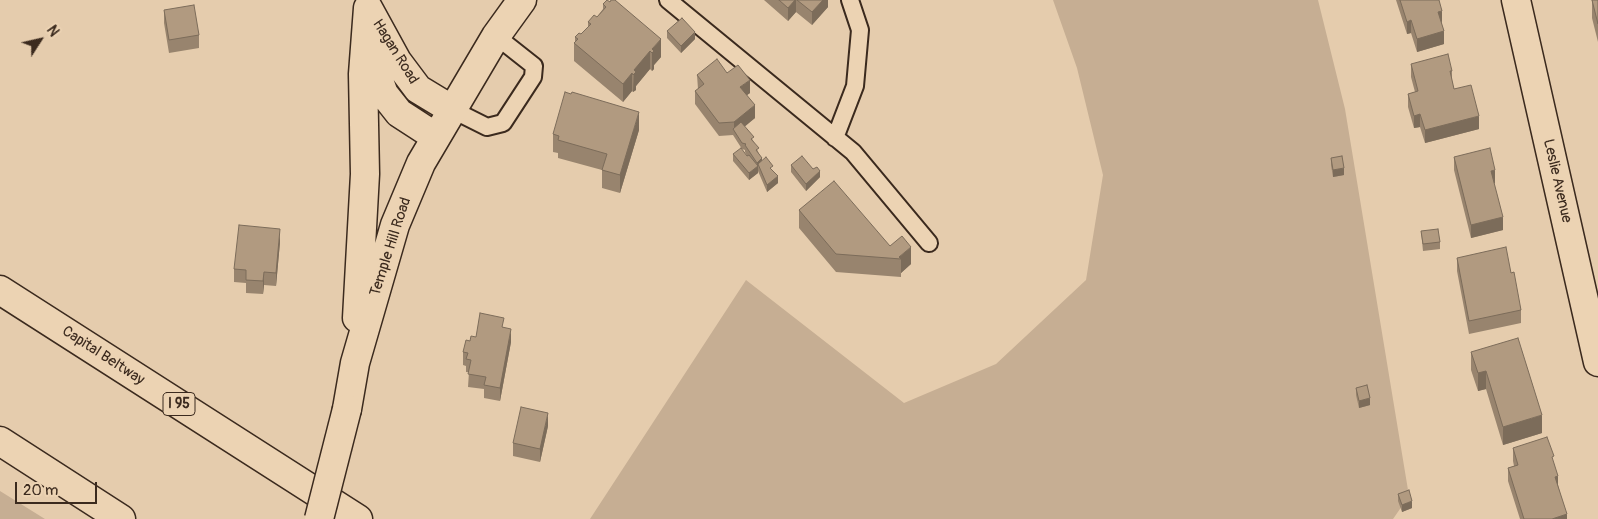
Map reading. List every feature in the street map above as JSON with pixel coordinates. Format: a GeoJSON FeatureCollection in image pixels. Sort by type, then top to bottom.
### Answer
{"type":"FeatureCollection","features":[{"type":"Feature","properties":{"kind":"main road","name":"Temple Hill Road"},"geometry":{"type":"LineString","coordinates":[[319,519],[347,408],[355,363],[395,225],[421,163],[451,109],[496,36],[522,0]]}},
{"type":"Feature","properties":{"kind":"main road","name":"Leslie Avenue"},"geometry":{"type":"LineString","coordinates":[[1516,0],[1598,362]]}},
{"type":"Feature","properties":{"kind":"main road","name":"Hagan Road"},"geometry":{"type":"LineString","coordinates":[[368,4],[397,60],[418,89],[451,109]]}},
{"type":"Feature","properties":{"kind":"main road","name":"Hagan Road"},"geometry":{"type":"LineString","coordinates":[[368,4],[374,67],[384,94],[399,113],[436,136]]}},
{"type":"Feature","properties":{"kind":"main road"},"geometry":{"type":"LineString","coordinates":[[355,363],[365,174],[363,74],[368,4]]}},
{"type":"Feature","properties":{"kind":"main road","name":"Capital Beltway"},"geometry":{"type":"LineString","coordinates":[[0,290],[358,519]]}},
{"type":"Feature","properties":{"kind":"main road"},"geometry":{"type":"LineString","coordinates":[[0,441],[121,519]]}},
{"type":"Feature","properties":{"kind":"lane"},"geometry":{"type":"LineString","coordinates":[[668,0],[853,152],[929,243]]}},
{"type":"Feature","properties":{"kind":"lane"},"geometry":{"type":"LineString","coordinates":[[835,138],[855,86],[860,30],[850,0]]}},
{"type":"Feature","properties":{"kind":"lane"},"geometry":{"type":"LineString","coordinates":[[451,109],[487,127],[503,124],[533,77],[534,66],[496,36]]}},
{"type":"Feature","properties":{"kind":"shaded area"},"geometry":{"type":"Polygon","coordinates":[[[1053,0],[1318,0],[1345,109],[1409,496],[1393,519],[590,519],[746,280],[904,403],[996,364],[1086,280],[1103,175],[1077,68],[1053,0]]]}},
{"type":"Feature","properties":{"kind":"shaded area"},"geometry":{"type":"Polygon","coordinates":[[[0,491],[45,519],[0,519],[0,491]]]}},
{"type":"Feature","properties":{"kind":"building"},"geometry":{"type":"Polygon","coordinates":[[[607,0],[610,2],[615,0],[661,39],[652,49],[654,51],[652,53],[650,51],[634,70],[636,72],[633,75],[632,73],[623,84],[574,43],[578,39],[575,37],[591,24],[588,22],[594,15],[597,17],[606,7],[603,4],[607,0]]]}},
{"type":"Feature","properties":{"kind":"building"},"geometry":{"type":"Polygon","coordinates":[[[779,0],[795,0],[788,8],[779,0]]]}},
{"type":"Feature","properties":{"kind":"building"},"geometry":{"type":"Polygon","coordinates":[[[797,0],[823,0],[812,12],[797,0]]]}},
{"type":"Feature","properties":{"kind":"building"},"geometry":{"type":"Polygon","coordinates":[[[1400,0],[1439,0],[1442,11],[1438,12],[1444,31],[1417,39],[1411,20],[1407,22],[1400,0]]]}},
{"type":"Feature","properties":{"kind":"building"},"geometry":{"type":"Polygon","coordinates":[[[1592,0],[1598,0],[1598,24],[1592,0]]]}},
{"type":"Feature","properties":{"kind":"building"},"geometry":{"type":"Polygon","coordinates":[[[194,5],[199,35],[169,40],[164,10],[194,5]]]}},
{"type":"Feature","properties":{"kind":"building"},"geometry":{"type":"Polygon","coordinates":[[[682,18],[695,32],[681,46],[667,31],[682,18]]]}},
{"type":"Feature","properties":{"kind":"building"},"geometry":{"type":"Polygon","coordinates":[[[1448,54],[1454,89],[1471,85],[1479,116],[1425,130],[1420,114],[1414,116],[1408,94],[1418,91],[1411,64],[1448,54]]]}},
{"type":"Feature","properties":{"kind":"building"},"geometry":{"type":"Polygon","coordinates":[[[717,59],[727,73],[738,65],[750,80],[740,87],[755,105],[734,122],[719,123],[695,91],[704,84],[697,75],[717,59]]]}},
{"type":"Feature","properties":{"kind":"building"},"geometry":{"type":"Polygon","coordinates":[[[565,92],[571,94],[572,92],[639,112],[620,175],[602,170],[607,154],[558,140],[559,136],[553,134],[565,92]]]}},
{"type":"Feature","properties":{"kind":"building"},"geometry":{"type":"Polygon","coordinates":[[[741,122],[754,137],[751,139],[759,148],[756,150],[762,158],[757,163],[746,144],[742,143],[733,129],[741,122]]]}},
{"type":"Feature","properties":{"kind":"building"},"geometry":{"type":"Polygon","coordinates":[[[741,148],[758,166],[749,173],[733,154],[741,148]]]}},
{"type":"Feature","properties":{"kind":"building"},"geometry":{"type":"Polygon","coordinates":[[[1490,148],[1495,170],[1491,171],[1503,217],[1471,225],[1454,157],[1490,148]]]}},
{"type":"Feature","properties":{"kind":"building"},"geometry":{"type":"Polygon","coordinates":[[[802,156],[813,169],[817,167],[820,171],[806,184],[791,165],[802,156]]]}},
{"type":"Feature","properties":{"kind":"building"},"geometry":{"type":"Polygon","coordinates":[[[1342,156],[1344,168],[1333,170],[1331,158],[1342,156]]]}},
{"type":"Feature","properties":{"kind":"building"},"geometry":{"type":"Polygon","coordinates":[[[766,157],[773,166],[770,168],[778,176],[767,185],[758,164],[766,157]]]}},
{"type":"Feature","properties":{"kind":"building"},"geometry":{"type":"Polygon","coordinates":[[[834,181],[890,246],[902,236],[911,247],[899,257],[901,259],[836,254],[799,210],[834,181]]]}},
{"type":"Feature","properties":{"kind":"building"},"geometry":{"type":"Polygon","coordinates":[[[239,225],[280,229],[276,273],[264,272],[263,281],[246,280],[246,270],[234,269],[239,225]]]}},
{"type":"Feature","properties":{"kind":"building"},"geometry":{"type":"Polygon","coordinates":[[[1438,229],[1440,242],[1423,244],[1421,231],[1438,229]]]}},
{"type":"Feature","properties":{"kind":"building"},"geometry":{"type":"Polygon","coordinates":[[[1506,247],[1511,273],[1514,272],[1521,310],[1469,321],[1457,258],[1506,247]]]}},
{"type":"Feature","properties":{"kind":"building"},"geometry":{"type":"Polygon","coordinates":[[[480,313],[504,318],[502,327],[511,329],[500,388],[484,385],[486,377],[468,374],[471,360],[466,359],[468,353],[463,352],[466,340],[470,341],[471,336],[476,337],[480,313]]]}},
{"type":"Feature","properties":{"kind":"building"},"geometry":{"type":"Polygon","coordinates":[[[1518,338],[1542,415],[1503,427],[1486,371],[1478,373],[1471,352],[1518,338]]]}},
{"type":"Feature","properties":{"kind":"building"},"geometry":{"type":"Polygon","coordinates":[[[1367,385],[1370,398],[1359,401],[1356,388],[1367,385]]]}},
{"type":"Feature","properties":{"kind":"building"},"geometry":{"type":"Polygon","coordinates":[[[521,407],[548,413],[540,449],[513,443],[521,407]]]}},
{"type":"Feature","properties":{"kind":"building"},"geometry":{"type":"Polygon","coordinates":[[[1547,437],[1554,456],[1552,457],[1558,476],[1555,477],[1567,514],[1552,519],[1524,519],[1508,468],[1518,465],[1513,448],[1547,437]]]}},
{"type":"Feature","properties":{"kind":"building"},"geometry":{"type":"Polygon","coordinates":[[[1409,490],[1412,501],[1402,505],[1398,494],[1409,490]]]}}]}
